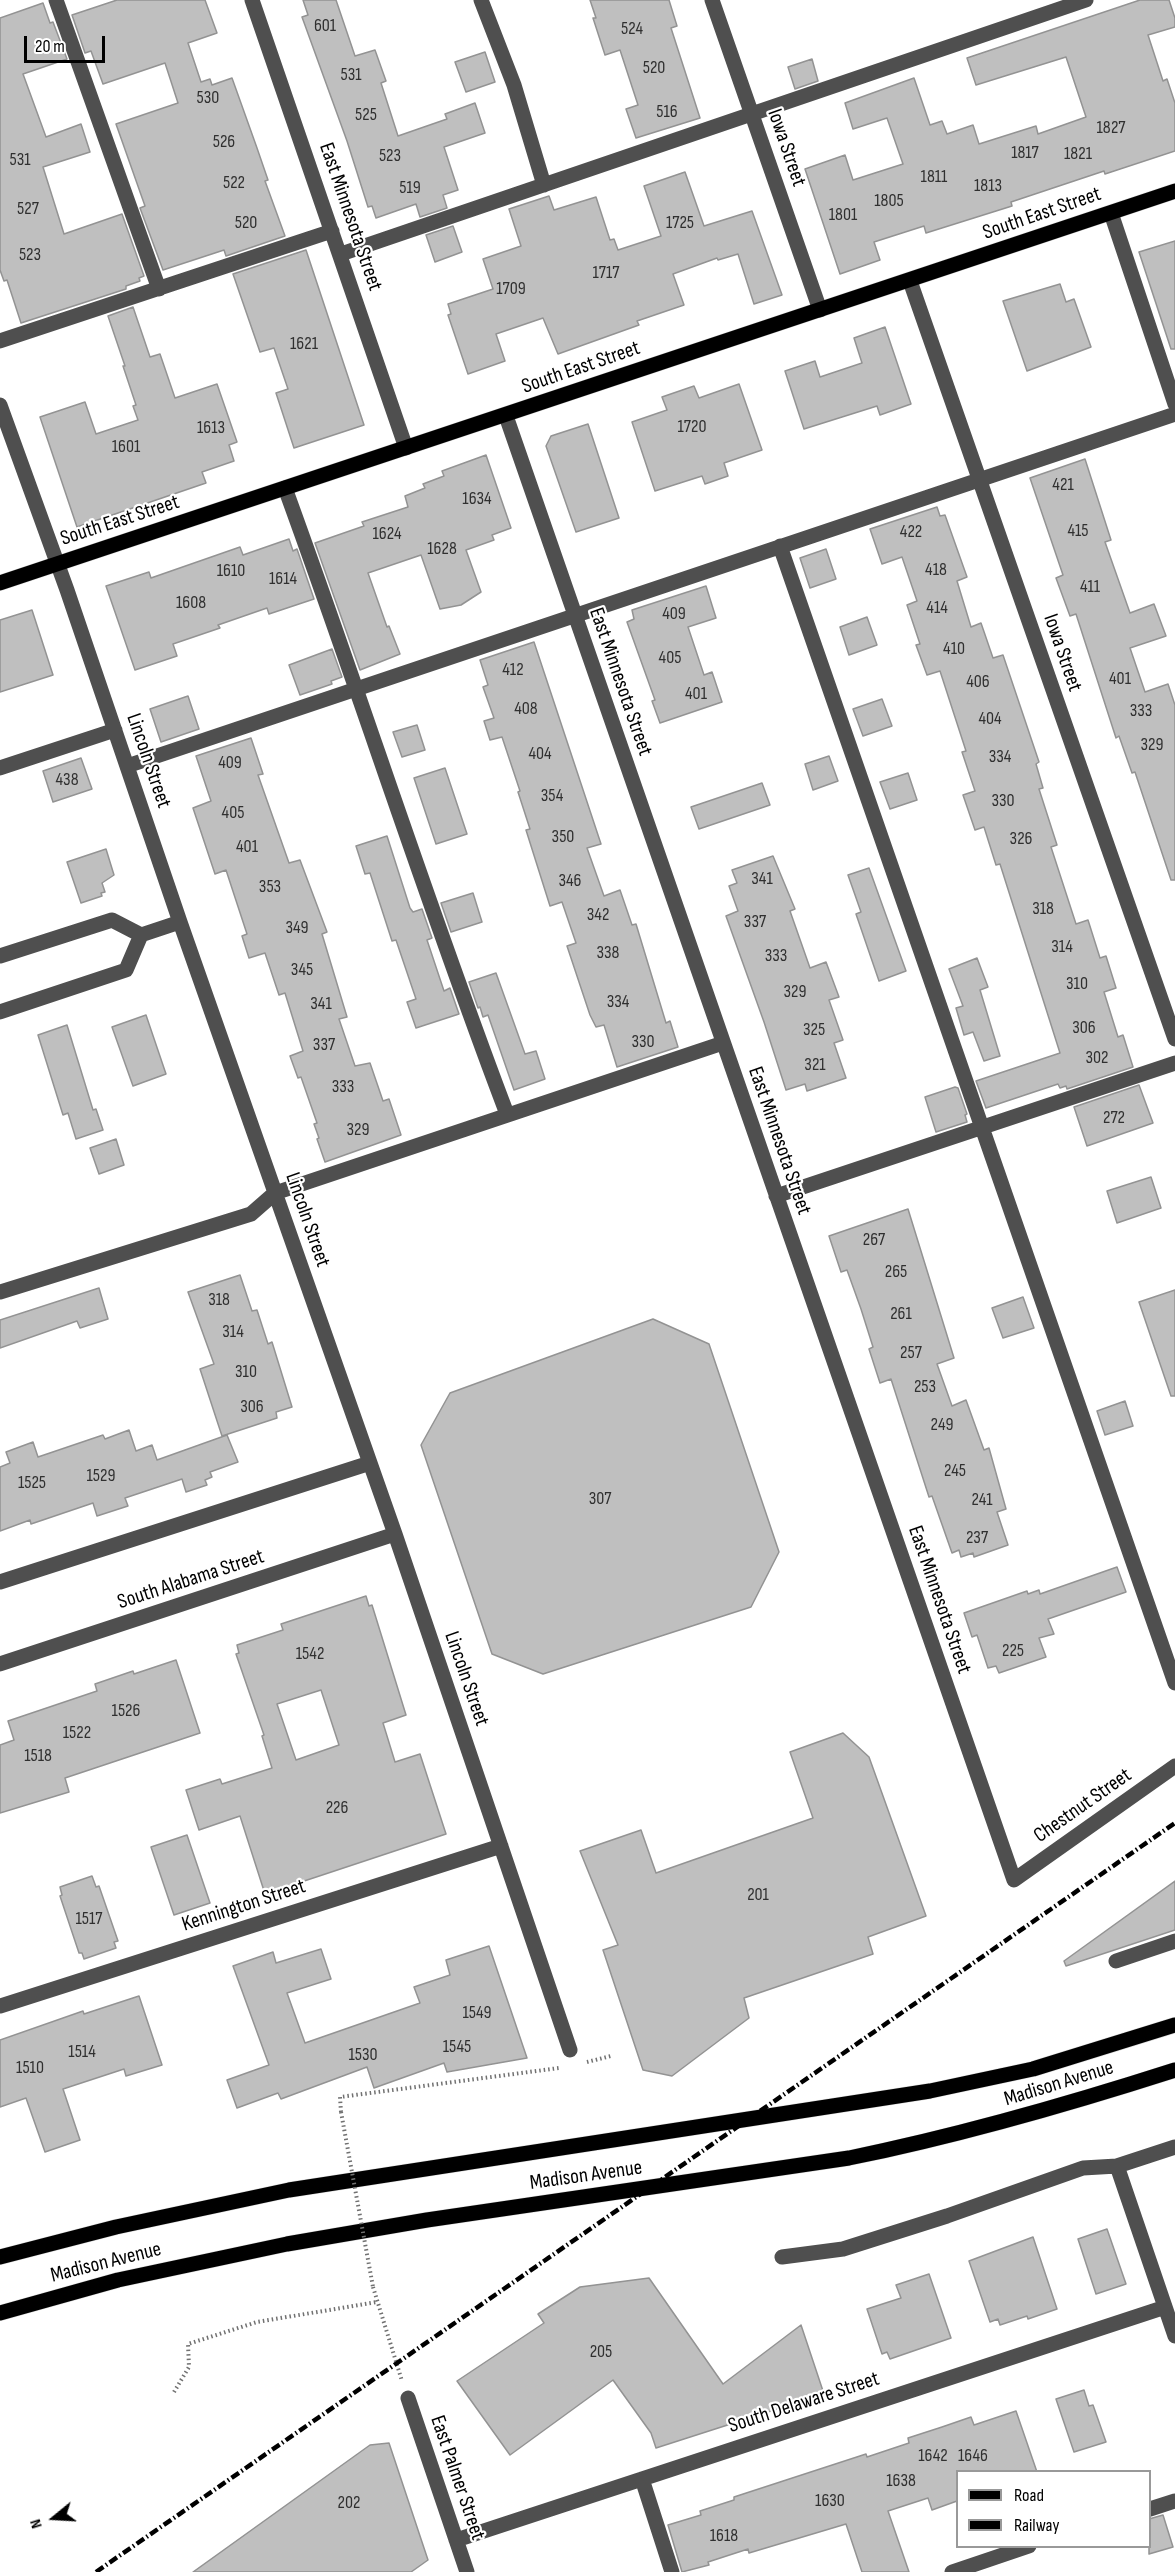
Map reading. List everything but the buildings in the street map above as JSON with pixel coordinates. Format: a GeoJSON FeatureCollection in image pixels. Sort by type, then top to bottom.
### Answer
{"type":"FeatureCollection","features":[{"type":"Feature","properties":{"kind":"main road","name":"South East Street"},"geometry":{"type":"LineString","coordinates":[[0,583],[1175,191]]}},
{"type":"Feature","properties":{"kind":"main road","name":"Madison Avenue"},"geometry":{"type":"LineString","coordinates":[[0,2257],[116,2227],[289,2190],[930,2091],[1042,2066],[1175,2025]]}},
{"type":"Feature","properties":{"kind":"main road","name":"Madison Avenue"},"geometry":{"type":"LineString","coordinates":[[0,2313],[118,2280],[287,2244],[849,2158],[899,2148],[1003,2123],[1175,2070]]}},
{"type":"Feature","properties":{"kind":"street"},"geometry":{"type":"LineString","coordinates":[[56,0],[159,289]]}},
{"type":"Feature","properties":{"kind":"street","name":"East Minnesota Street"},"geometry":{"type":"LineString","coordinates":[[252,0],[406,448]]}},
{"type":"Feature","properties":{"kind":"street"},"geometry":{"type":"LineString","coordinates":[[482,0],[514,85],[544,185]]}},
{"type":"Feature","properties":{"kind":"street","name":"Iowa Street"},"geometry":{"type":"LineString","coordinates":[[712,0],[820,310]]}},
{"type":"Feature","properties":{"kind":"street"},"geometry":{"type":"LineString","coordinates":[[341,254],[1086,0]]}},
{"type":"Feature","properties":{"kind":"street"},"geometry":{"type":"LineString","coordinates":[[1111,213],[1175,404]]}},
{"type":"Feature","properties":{"kind":"street"},"geometry":{"type":"LineString","coordinates":[[0,341],[333,231]]}},
{"type":"Feature","properties":{"kind":"street","name":"Iowa Street"},"geometry":{"type":"LineString","coordinates":[[910,281],[1175,1039]]}},
{"type":"Feature","properties":{"kind":"street","name":"Lincoln Street"},"geometry":{"type":"LineString","coordinates":[[0,405],[395,1534],[570,2050]]}},
{"type":"Feature","properties":{"kind":"street"},"geometry":{"type":"LineString","coordinates":[[128,766],[1175,414]]}},
{"type":"Feature","properties":{"kind":"street","name":"East Minnesota Street"},"geometry":{"type":"LineString","coordinates":[[506,416],[1014,1880]]}},
{"type":"Feature","properties":{"kind":"street"},"geometry":{"type":"LineString","coordinates":[[285,488],[453,971],[507,1114]]}},
{"type":"Feature","properties":{"kind":"street"},"geometry":{"type":"LineString","coordinates":[[780,546],[1175,1683]]}},
{"type":"Feature","properties":{"kind":"street"},"geometry":{"type":"LineString","coordinates":[[0,768],[115,730]]}},
{"type":"Feature","properties":{"kind":"street"},"geometry":{"type":"LineString","coordinates":[[0,956],[112,920],[141,935],[180,922]]}},
{"type":"Feature","properties":{"kind":"street"},"geometry":{"type":"LineString","coordinates":[[0,1012],[126,970],[141,935]]}},
{"type":"Feature","properties":{"kind":"street"},"geometry":{"type":"LineString","coordinates":[[0,1292],[251,1214],[275,1193],[723,1043]]}},
{"type":"Feature","properties":{"kind":"street"},"geometry":{"type":"LineString","coordinates":[[776,1196],[1175,1063]]}},
{"type":"Feature","properties":{"kind":"street"},"geometry":{"type":"LineString","coordinates":[[0,1582],[370,1463]]}},
{"type":"Feature","properties":{"kind":"street","name":"South Alabama Street"},"geometry":{"type":"LineString","coordinates":[[0,1664],[395,1534]]}},
{"type":"Feature","properties":{"kind":"street","name":"Chestnut Street"},"geometry":{"type":"LineString","coordinates":[[1014,1880],[1175,1766]]}},
{"type":"Feature","properties":{"kind":"street","name":"Kennington Street"},"geometry":{"type":"LineString","coordinates":[[0,2006],[501,1846]]}},
{"type":"Feature","properties":{"kind":"street"},"geometry":{"type":"LineString","coordinates":[[1116,1960],[1175,1941]]}},
{"type":"Feature","properties":{"kind":"street"},"geometry":{"type":"LineString","coordinates":[[782,2257],[843,2249],[1083,2168],[1117,2166],[1175,2147]]}},
{"type":"Feature","properties":{"kind":"street"},"geometry":{"type":"LineString","coordinates":[[1117,2166],[1174,2329]]}},
{"type":"Feature","properties":{"kind":"street","name":"South Delaware Street"},"geometry":{"type":"LineString","coordinates":[[456,2540],[1165,2307]]}},
{"type":"Feature","properties":{"kind":"street","name":"East Palmer Street"},"geometry":{"type":"LineString","coordinates":[[408,2398],[467,2572]]}},
{"type":"Feature","properties":{"kind":"street"},"geometry":{"type":"LineString","coordinates":[[642,2479],[672,2572]]}},
{"type":"Feature","properties":{"kind":"street"},"geometry":{"type":"LineString","coordinates":[[1151,2508],[1175,2501]]}},
{"type":"Feature","properties":{"kind":"street"},"geometry":{"type":"LineString","coordinates":[[952,2572],[1026,2548]]}},
{"type":"Feature","properties":{"kind":"path"},"geometry":{"type":"LineString","coordinates":[[583,2063],[611,2056]]}},
{"type":"Feature","properties":{"kind":"path"},"geometry":{"type":"LineString","coordinates":[[408,2398],[373,2287],[340,2097],[565,2067]]}},
{"type":"Feature","properties":{"kind":"path"},"geometry":{"type":"LineString","coordinates":[[174,2392],[189,2367],[188,2344],[257,2322],[377,2302]]}},
{"type":"Feature","properties":{"kind":"railway"},"geometry":{"type":"LineString","coordinates":[[96,2572],[1175,1823]]}}]}
